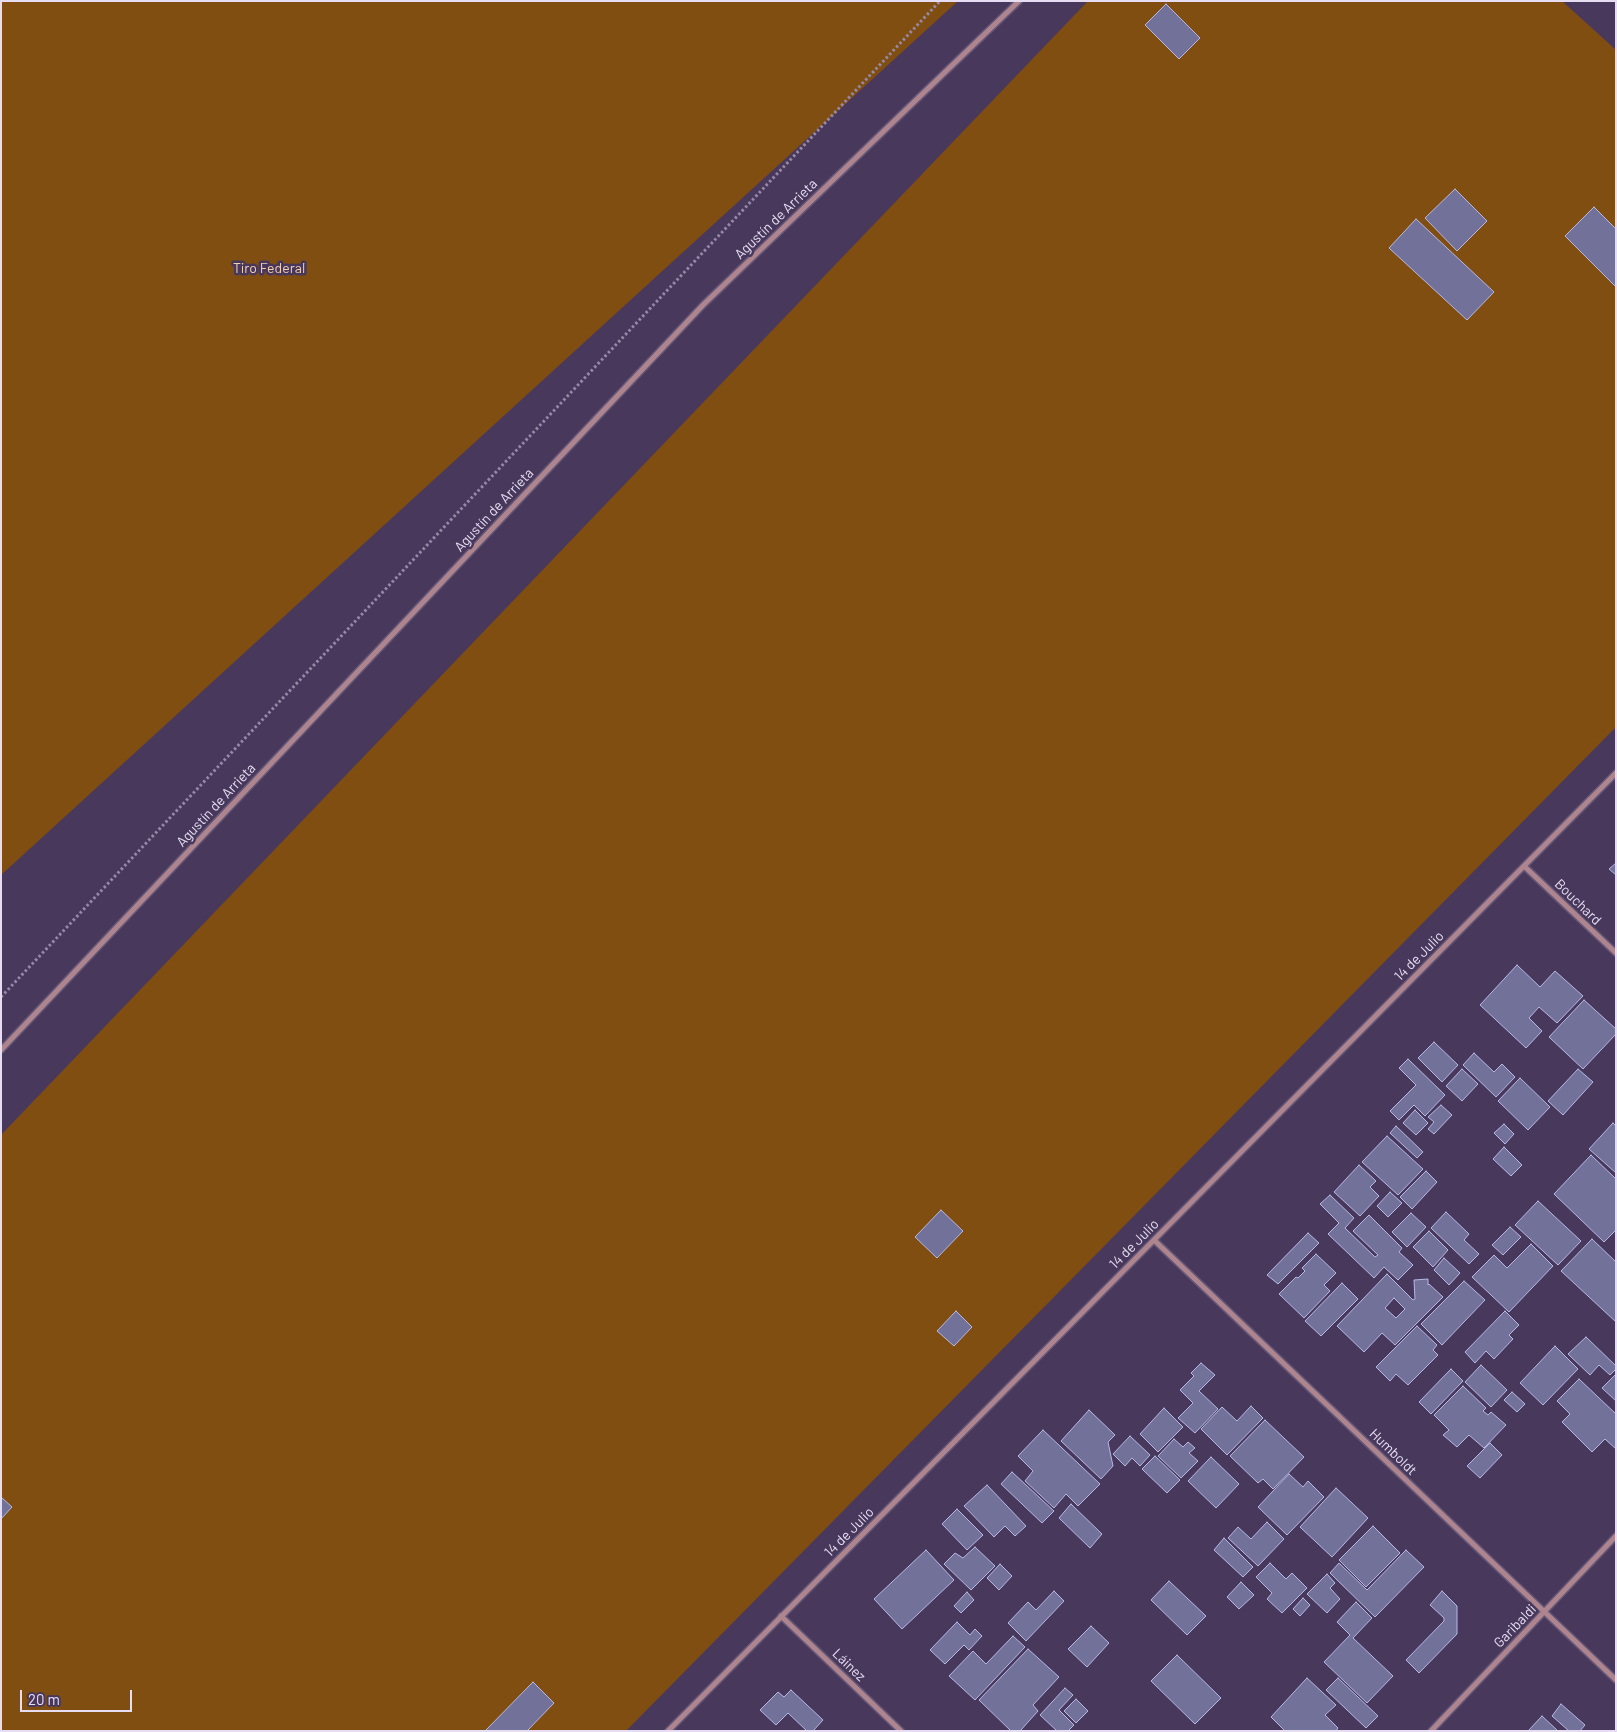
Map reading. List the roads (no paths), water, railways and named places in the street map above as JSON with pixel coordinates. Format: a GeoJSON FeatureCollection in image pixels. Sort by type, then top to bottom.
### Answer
{"type":"FeatureCollection","features":[{"type":"Feature","properties":{"kind":"street","name":"Agustín de Arrieta"},"geometry":{"type":"LineString","coordinates":[[1,1050],[703,305],[1019,1]]}},
{"type":"Feature","properties":{"kind":"street","name":"14 de Julio"},"geometry":{"type":"LineString","coordinates":[[668,1731],[1616,773]]}},
{"type":"Feature","properties":{"kind":"street","name":"Bouchard"},"geometry":{"type":"LineString","coordinates":[[1524,866],[1616,954]]}},
{"type":"Feature","properties":{"kind":"street","name":"Humboldt"},"geometry":{"type":"LineString","coordinates":[[1154,1240],[1616,1680]]}},
{"type":"Feature","properties":{"kind":"street","name":"Garibaldi"},"geometry":{"type":"LineString","coordinates":[[1431,1731],[1616,1536]]}},
{"type":"Feature","properties":{"kind":"street","name":"Láinez"},"geometry":{"type":"LineString","coordinates":[[781,1616],[901,1731]]}},
{"type":"Feature","properties":{"kind":"park label","name":"Tiro Federal"},"geometry":{"type":"Point","coordinates":[269,268]}}]}
